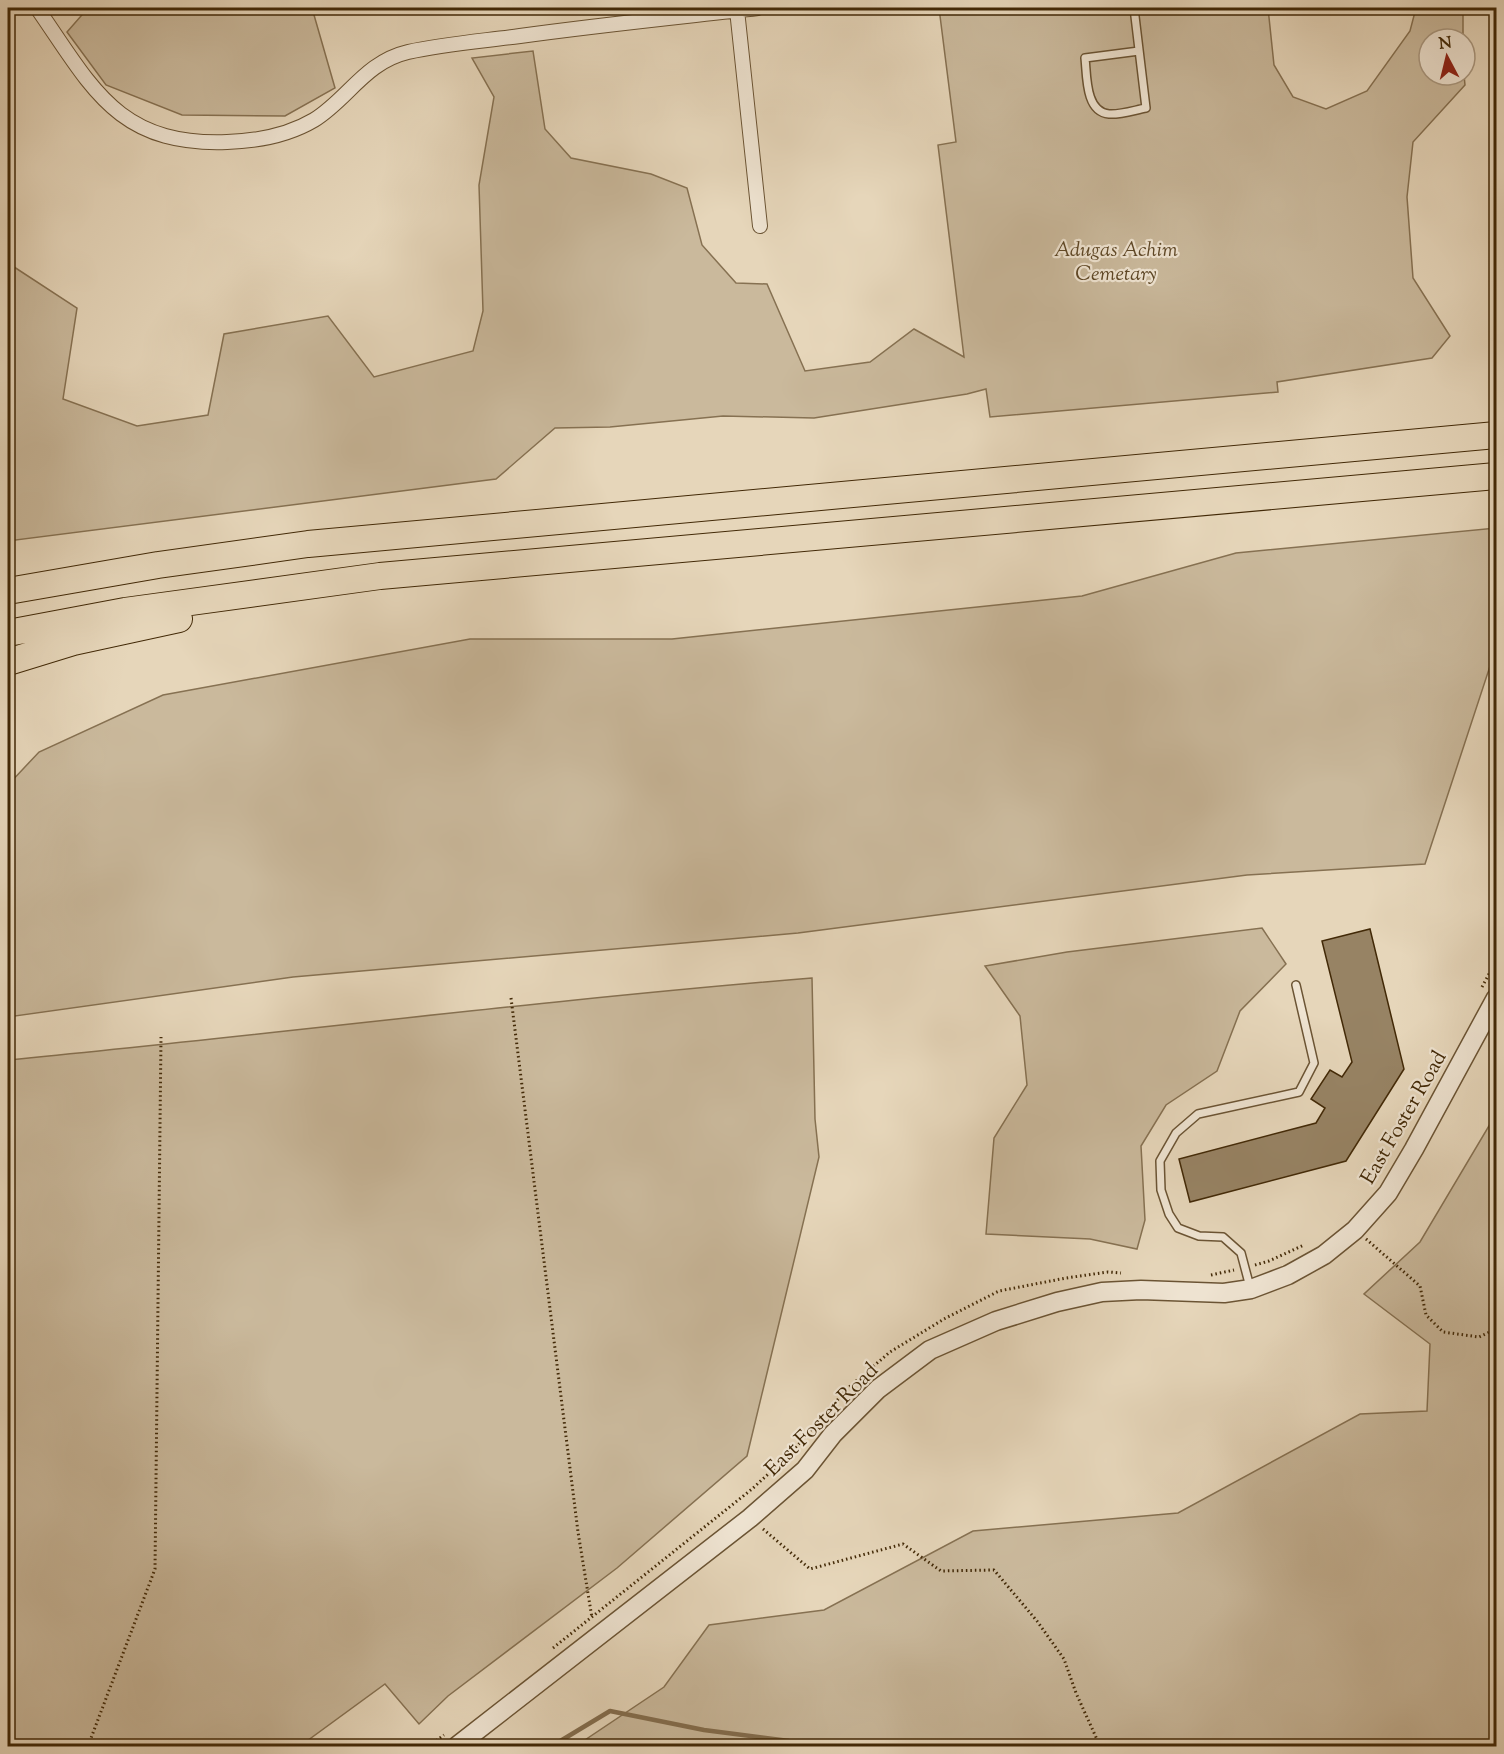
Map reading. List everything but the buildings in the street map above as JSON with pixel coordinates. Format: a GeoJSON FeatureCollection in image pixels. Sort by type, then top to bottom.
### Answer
{"type":"FeatureCollection","features":[{"type":"Feature","properties":{"kind":"highway"},"geometry":{"type":"LineString","coordinates":[[13,589],[158,565],[309,544],[1497,435]]}},
{"type":"Feature","properties":{"kind":"highway"},"geometry":{"type":"LineString","coordinates":[[8,633],[125,611],[380,576],[1497,476]]}},
{"type":"Feature","properties":{"kind":"highway"},"geometry":{"type":"LineString","coordinates":[[8,662],[73,642],[380,576]]}},
{"type":"Feature","properties":{"kind":"street"},"geometry":{"type":"LineString","coordinates":[[37,8],[93,89],[118,112],[148,130],[169,138],[218,143],[251,142],[279,136],[303,126],[334,105],[358,79],[374,67],[406,53],[603,25],[758,8]]}},
{"type":"Feature","properties":{"kind":"street"},"geometry":{"type":"LineString","coordinates":[[737,10],[760,226]]}},
{"type":"Feature","properties":{"kind":"street","name":"East Foster Road"},"geometry":{"type":"LineString","coordinates":[[452,1739],[596,1638],[750,1518],[805,1470],[833,1434],[878,1389],[930,1350],[996,1321],[1056,1302],[1102,1292],[1141,1290],[1224,1293],[1251,1289],[1288,1275],[1324,1255],[1355,1230],[1388,1193],[1414,1149],[1488,995]]}},
{"type":"Feature","properties":{"kind":"lane"},"geometry":{"type":"LineString","coordinates":[[1134,8],[1146,108],[1108,114],[1096,108],[1090,99],[1085,58],[1139,51]]}},
{"type":"Feature","properties":{"kind":"lane"},"geometry":{"type":"LineString","coordinates":[[1251,1289],[1241,1253],[1223,1236],[1199,1236],[1178,1228],[1169,1214],[1161,1190],[1160,1161],[1176,1133],[1198,1114],[1299,1092],[1314,1063],[1296,986]]}},
{"type":"Feature","properties":{"kind":"path"},"geometry":{"type":"LineString","coordinates":[[1488,995],[1497,961]]}},
{"type":"Feature","properties":{"kind":"path"},"geometry":{"type":"LineString","coordinates":[[511,998],[578,1532],[596,1638]]}},
{"type":"Feature","properties":{"kind":"path"},"geometry":{"type":"LineString","coordinates":[[88,1746],[155,1569],[161,1037]]}},
{"type":"Feature","properties":{"kind":"path"},"geometry":{"type":"LineString","coordinates":[[1355,1230],[1420,1286],[1426,1315],[1443,1332],[1479,1337],[1497,1329]]}},
{"type":"Feature","properties":{"kind":"path"},"geometry":{"type":"LineString","coordinates":[[1205,1276],[1269,1262],[1306,1244]]}},
{"type":"Feature","properties":{"kind":"path"},"geometry":{"type":"LineString","coordinates":[[547,1653],[752,1489],[790,1454],[848,1388],[890,1352],[944,1319],[999,1292],[1108,1272],[1130,1274]]}},
{"type":"Feature","properties":{"kind":"path"},"geometry":{"type":"LineString","coordinates":[[750,1518],[810,1569],[903,1544],[941,1571],[994,1570],[1037,1621],[1064,1659],[1076,1693],[1100,1746]]}},
{"type":"Feature","properties":{"kind":"path"},"geometry":{"type":"LineString","coordinates":[[429,1746],[452,1739]]}},
{"type":"Feature","properties":{"kind":"green space"},"geometry":{"type":"Polygon","coordinates":[[[88,8],[312,8],[335,88],[285,116],[182,115],[106,85],[67,32],[88,8]]]}},
{"type":"Feature","properties":{"kind":"green space","name":"Adugas Achim Cemetary"},"geometry":{"type":"Polygon","coordinates":[[[939,8],[1268,8],[1274,65],[1293,97],[1326,109],[1367,91],[1410,31],[1416,8],[1463,8],[1463,27],[1417,27],[1417,87],[1463,87],[1413,142],[1407,197],[1413,278],[1450,336],[1432,358],[1277,382],[1278,392],[990,417],[986,389],[814,418],[723,416],[610,427],[555,428],[496,479],[8,541],[8,263],[77,308],[63,399],[137,426],[208,415],[224,334],[328,316],[374,377],[473,351],[483,311],[479,185],[494,97],[472,58],[533,51],[545,129],[571,158],[651,174],[687,188],[702,245],[736,283],[767,284],[805,371],[870,362],[914,329],[964,357],[938,145],[956,142],[939,8]]]}},
{"type":"Feature","properties":{"kind":"green space"},"geometry":{"type":"Polygon","coordinates":[[[1496,528],[1496,648],[1425,864],[1247,875],[798,933],[293,977],[8,1017],[8,785],[39,752],[163,695],[470,639],[672,639],[1082,596],[1236,553],[1496,528]]]}},
{"type":"Feature","properties":{"kind":"green space"},"geometry":{"type":"Polygon","coordinates":[[[1262,928],[1286,964],[1240,1011],[1217,1071],[1166,1105],[1141,1146],[1145,1220],[1137,1249],[1090,1239],[986,1234],[994,1138],[1027,1085],[1020,1016],[985,966],[1067,952],[1262,928]]]}},
{"type":"Feature","properties":{"kind":"green space"},"geometry":{"type":"Polygon","coordinates":[[[812,978],[815,1119],[819,1157],[747,1456],[617,1568],[448,1696],[419,1724],[385,1684],[300,1746],[8,1746],[8,1060],[611,996],[812,978]]]}},
{"type":"Feature","properties":{"kind":"green space"},"geometry":{"type":"Polygon","coordinates":[[[1496,1114],[1496,1746],[576,1746],[664,1687],[709,1625],[824,1610],[973,1531],[1178,1513],[1360,1414],[1427,1411],[1430,1344],[1364,1294],[1420,1242],[1496,1114]]]}},
{"type":"Feature","properties":{"kind":"waterway"},"geometry":{"type":"LineString","coordinates":[[552,1746],[610,1711],[704,1730],[789,1741],[795,1746]]}}]}
